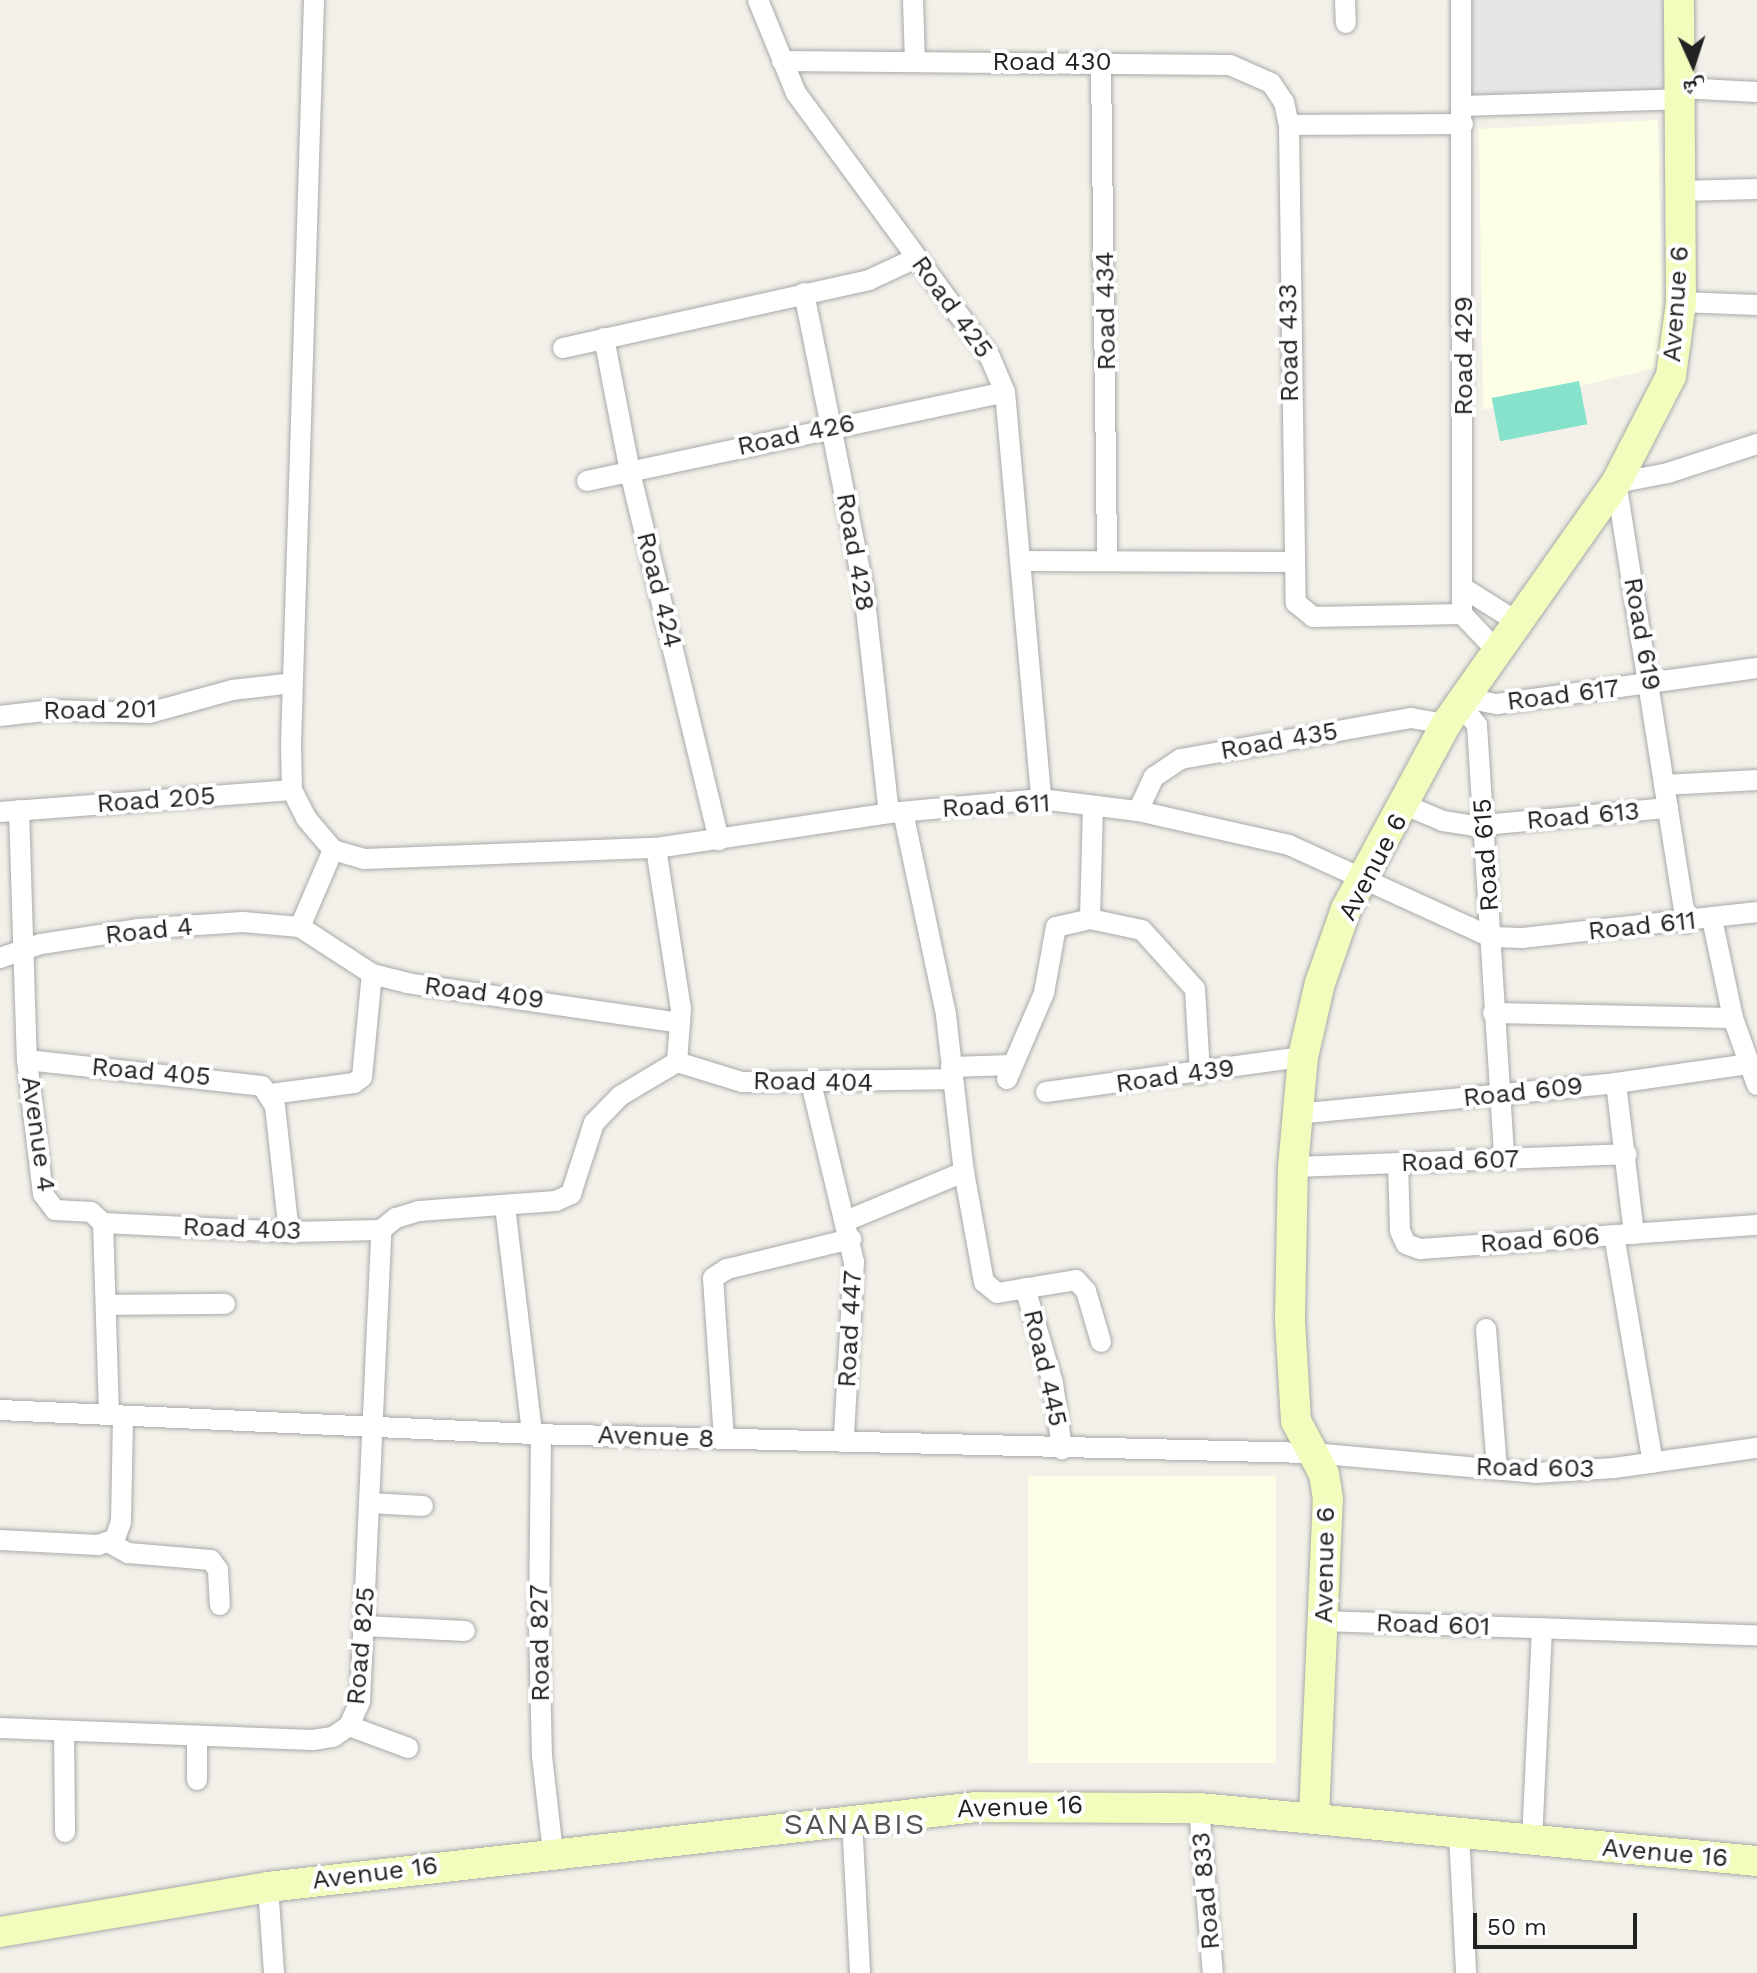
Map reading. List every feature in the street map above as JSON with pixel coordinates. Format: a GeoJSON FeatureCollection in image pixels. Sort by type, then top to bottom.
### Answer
{"type":"FeatureCollection","features":[{"type":"Feature","properties":{"kind":"street"},"geometry":{"type":"LineString","coordinates":[[300,927],[333,850],[306,818],[292,790],[314,0]]}},
{"type":"Feature","properties":{"kind":"street","name":"Road 425"},"geometry":{"type":"LineString","coordinates":[[758,0],[796,93],[990,357],[1005,392],[1023,561],[1041,799]]}},
{"type":"Feature","properties":{"kind":"street"},"geometry":{"type":"LineString","coordinates":[[913,0],[915,62]]}},
{"type":"Feature","properties":{"kind":"street"},"geometry":{"type":"LineString","coordinates":[[1345,0],[1346,23]]}},
{"type":"Feature","properties":{"kind":"street","name":"Road 429"},"geometry":{"type":"LineString","coordinates":[[1461,0],[1465,589],[1462,614]]}},
{"type":"Feature","properties":{"kind":"street","name":"Avenue 6"},"geometry":{"type":"LineString","coordinates":[[1314,1816],[1328,1499],[1324,1474],[1296,1421],[1290,1319],[1293,1167],[1303,1057],[1320,983],[1346,909],[1364,882],[1457,709],[1616,483],[1671,376],[1681,302],[1680,88],[1675,47],[1679,0]]}},
{"type":"Feature","properties":{"kind":"street","name":"Avenue 6"},"geometry":{"type":"LineString","coordinates":[[1680,88],[1689,55],[1696,0]]}},
{"type":"Feature","properties":{"kind":"street","name":"Road 430"},"geometry":{"type":"LineString","coordinates":[[782,61],[1101,62],[1241,66],[1271,83],[1284,102],[1289,125]]}},
{"type":"Feature","properties":{"kind":"street","name":"Road 434"},"geometry":{"type":"LineString","coordinates":[[1101,62],[1107,560]]}},
{"type":"Feature","properties":{"kind":"street"},"geometry":{"type":"LineString","coordinates":[[1289,125],[1462,115],[1680,88],[1757,92]]}},
{"type":"Feature","properties":{"kind":"street","name":"Road 433"},"geometry":{"type":"LineString","coordinates":[[1289,125],[1296,603],[1313,617],[1462,614]]}},
{"type":"Feature","properties":{"kind":"street"},"geometry":{"type":"LineString","coordinates":[[1680,191],[1757,189]]}},
{"type":"Feature","properties":{"kind":"street"},"geometry":{"type":"LineString","coordinates":[[563,348],[882,276],[916,258]]}},
{"type":"Feature","properties":{"kind":"street","name":"Road 428"},"geometry":{"type":"LineString","coordinates":[[804,293],[864,591],[896,813],[946,1015],[964,1172],[978,1253]]}},
{"type":"Feature","properties":{"kind":"street"},"geometry":{"type":"LineString","coordinates":[[1681,302],[1757,305]]}},
{"type":"Feature","properties":{"kind":"street","name":"Road 424"},"geometry":{"type":"LineString","coordinates":[[604,338],[630,472],[719,840]]}},
{"type":"Feature","properties":{"kind":"street","name":"Road 426"},"geometry":{"type":"LineString","coordinates":[[587,481],[832,426],[1005,392]]}},
{"type":"Feature","properties":{"kind":"street"},"geometry":{"type":"LineString","coordinates":[[1616,483],[1668,473],[1757,444]]}},
{"type":"Feature","properties":{"kind":"street","name":"Road 619"},"geometry":{"type":"LineString","coordinates":[[1616,483],[1652,684],[1686,923]]}},
{"type":"Feature","properties":{"kind":"street"},"geometry":{"type":"LineString","coordinates":[[1023,561],[1293,562]]}},
{"type":"Feature","properties":{"kind":"street"},"geometry":{"type":"LineString","coordinates":[[1465,589],[1519,623]]}},
{"type":"Feature","properties":{"kind":"street"},"geometry":{"type":"LineString","coordinates":[[1462,614],[1498,652]]}},
{"type":"Feature","properties":{"kind":"street","name":"Road 617"},"geometry":{"type":"LineString","coordinates":[[1457,709],[1757,668]]}},
{"type":"Feature","properties":{"kind":"street","name":"Road 201"},"geometry":{"type":"LineString","coordinates":[[0,716],[52,710],[149,713],[232,690],[293,683]]}},
{"type":"Feature","properties":{"kind":"street","name":"Road 435"},"geometry":{"type":"LineString","coordinates":[[1138,811],[1154,777],[1181,759],[1457,709]]}},
{"type":"Feature","properties":{"kind":"street","name":"Road 615"},"geometry":{"type":"LineString","coordinates":[[1457,709],[1472,712],[1477,725],[1504,1159]]}},
{"type":"Feature","properties":{"kind":"street"},"geometry":{"type":"LineString","coordinates":[[1664,785],[1757,780]]}},
{"type":"Feature","properties":{"kind":"street","name":"Road 205"},"geometry":{"type":"LineString","coordinates":[[24,952],[10,811],[292,790]]}},
{"type":"Feature","properties":{"kind":"street","name":"Road 611"},"geometry":{"type":"LineString","coordinates":[[333,850],[365,859],[656,848],[896,813],[1041,799],[1138,811],[1289,845],[1364,882],[1491,937],[1686,923],[1757,912]]}},
{"type":"Feature","properties":{"kind":"street","name":"Road 613"},"geometry":{"type":"LineString","coordinates":[[1405,805],[1453,824],[1483,825],[1668,808]]}},
{"type":"Feature","properties":{"kind":"street"},"geometry":{"type":"LineString","coordinates":[[1093,806],[1090,919],[1142,930],[1195,989],[1200,1074]]}},
{"type":"Feature","properties":{"kind":"street"},"geometry":{"type":"LineString","coordinates":[[656,848],[680,1023],[677,1062]]}},
{"type":"Feature","properties":{"kind":"street","name":"Road 404"},"geometry":{"type":"LineString","coordinates":[[677,1062],[742,1082],[811,1083],[1010,1072],[1044,993],[1056,927],[1090,919]]}},
{"type":"Feature","properties":{"kind":"street"},"geometry":{"type":"LineString","coordinates":[[1712,919],[1733,1018],[1757,1085]]}},
{"type":"Feature","properties":{"kind":"street","name":"Road 4"},"geometry":{"type":"LineString","coordinates":[[0,958],[41,944],[138,929],[243,922],[300,927]]}},
{"type":"Feature","properties":{"kind":"street","name":"Road 409"},"geometry":{"type":"LineString","coordinates":[[300,927],[372,974],[680,1023]]}},
{"type":"Feature","properties":{"kind":"street","name":"Avenue 4"},"geometry":{"type":"LineString","coordinates":[[24,952],[27,1060],[44,1199],[55,1210],[91,1212],[103,1223]]}},
{"type":"Feature","properties":{"kind":"street","name":"Road 405"},"geometry":{"type":"LineString","coordinates":[[27,1060],[250,1081],[271,1094],[354,1083],[362,1077],[372,974]]}},
{"type":"Feature","properties":{"kind":"street"},"geometry":{"type":"LineString","coordinates":[[1493,1013],[1733,1018]]}},
{"type":"Feature","properties":{"kind":"street","name":"Road 439"},"geometry":{"type":"LineString","coordinates":[[1046,1092],[1200,1074],[1303,1057]]}},
{"type":"Feature","properties":{"kind":"street","name":"Road 403"},"geometry":{"type":"LineString","coordinates":[[103,1223],[289,1232],[381,1230],[419,1211],[556,1201],[571,1194],[594,1123],[620,1096],[677,1062]]}},
{"type":"Feature","properties":{"kind":"street","name":"Road 609"},"geometry":{"type":"LineString","coordinates":[[1296,1114],[1616,1083],[1748,1064]]}},
{"type":"Feature","properties":{"kind":"street","name":"Road 447"},"geometry":{"type":"LineString","coordinates":[[811,1083],[848,1230],[844,1438]]}},
{"type":"Feature","properties":{"kind":"street"},"geometry":{"type":"LineString","coordinates":[[1616,1083],[1627,1154],[1624,1234],[1653,1463]]}},
{"type":"Feature","properties":{"kind":"street"},"geometry":{"type":"LineString","coordinates":[[271,1094],[289,1232]]}},
{"type":"Feature","properties":{"kind":"street","name":"Road 607"},"geometry":{"type":"LineString","coordinates":[[1293,1167],[1627,1154]]}},
{"type":"Feature","properties":{"kind":"street","name":"Road 606"},"geometry":{"type":"LineString","coordinates":[[1398,1163],[1400,1231],[1406,1244],[1420,1249],[1757,1225]]}},
{"type":"Feature","properties":{"kind":"street"},"geometry":{"type":"LineString","coordinates":[[724,1439],[713,1278],[727,1269],[848,1230],[964,1172]]}},
{"type":"Feature","properties":{"kind":"street"},"geometry":{"type":"LineString","coordinates":[[505,1206],[537,1434]]}},
{"type":"Feature","properties":{"kind":"street"},"geometry":{"type":"LineString","coordinates":[[103,1223],[121,1528],[110,1543]]}},
{"type":"Feature","properties":{"kind":"street"},"geometry":{"type":"LineString","coordinates":[[374,1427],[381,1230]]}},
{"type":"Feature","properties":{"kind":"street","name":"Road 445"},"geometry":{"type":"LineString","coordinates":[[978,1253],[984,1282],[992,1291],[1071,1279],[1081,1282],[1101,1342]]}},
{"type":"Feature","properties":{"kind":"street","name":"Road 445"},"geometry":{"type":"LineString","coordinates":[[1025,1288],[1053,1383],[1062,1449]]}},
{"type":"Feature","properties":{"kind":"street"},"geometry":{"type":"LineString","coordinates":[[106,1305],[225,1304]]}},
{"type":"Feature","properties":{"kind":"street"},"geometry":{"type":"LineString","coordinates":[[1486,1329],[1497,1469]]}},
{"type":"Feature","properties":{"kind":"street","name":"Avenue 8"},"geometry":{"type":"LineString","coordinates":[[0,1410],[537,1434],[724,1439],[844,1438],[1062,1449],[1312,1453]]}},
{"type":"Feature","properties":{"kind":"street","name":"Road 825"},"geometry":{"type":"LineString","coordinates":[[0,1728],[323,1740],[349,1726],[360,1701],[374,1427]]}},
{"type":"Feature","properties":{"kind":"street","name":"Road 827"},"geometry":{"type":"LineString","coordinates":[[537,1434],[542,1756],[553,1852]]}},
{"type":"Feature","properties":{"kind":"street","name":"Road 603"},"geometry":{"type":"LineString","coordinates":[[1312,1453],[1497,1469],[1575,1472],[1757,1448]]}},
{"type":"Feature","properties":{"kind":"street"},"geometry":{"type":"LineString","coordinates":[[370,1503],[423,1506]]}},
{"type":"Feature","properties":{"kind":"street"},"geometry":{"type":"LineString","coordinates":[[0,1540],[110,1543],[128,1553],[211,1560],[218,1570],[220,1605]]}},
{"type":"Feature","properties":{"kind":"street","name":"Road 601"},"geometry":{"type":"LineString","coordinates":[[1324,1621],[1757,1635]]}},
{"type":"Feature","properties":{"kind":"street"},"geometry":{"type":"LineString","coordinates":[[364,1626],[465,1631]]}},
{"type":"Feature","properties":{"kind":"street"},"geometry":{"type":"LineString","coordinates":[[1532,1841],[1542,1628]]}},
{"type":"Feature","properties":{"kind":"street"},"geometry":{"type":"LineString","coordinates":[[349,1726],[408,1748]]}},
{"type":"Feature","properties":{"kind":"street"},"geometry":{"type":"LineString","coordinates":[[64,1731],[65,1832]]}},
{"type":"Feature","properties":{"kind":"street"},"geometry":{"type":"LineString","coordinates":[[197,1736],[197,1780]]}},
{"type":"Feature","properties":{"kind":"street","name":"Avenue 16"},"geometry":{"type":"LineString","coordinates":[[0,1932],[268,1887],[553,1852],[852,1819],[1046,1804],[1199,1808],[1314,1816],[1532,1841],[1757,1861]]}},
{"type":"Feature","properties":{"kind":"street","name":"Road 833"},"geometry":{"type":"LineString","coordinates":[[1199,1808],[1213,1973]]}},
{"type":"Feature","properties":{"kind":"street"},"geometry":{"type":"LineString","coordinates":[[852,1819],[860,1973]]}},
{"type":"Feature","properties":{"kind":"street"},"geometry":{"type":"LineString","coordinates":[[1459,1833],[1466,1973]]}},
{"type":"Feature","properties":{"kind":"street"},"geometry":{"type":"LineString","coordinates":[[268,1887],[274,1973]]}},
{"type":"Feature","properties":{"kind":"shaded area"},"geometry":{"type":"Polygon","coordinates":[[[1472,0],[1664,0],[1664,98],[1472,98],[1472,0]]]}},
{"type":"Feature","properties":{"kind":"shaded area"},"geometry":{"type":"Polygon","coordinates":[[[1658,120],[1663,366],[1483,410],[1479,129],[1658,120]]]}},
{"type":"Feature","properties":{"kind":"shaded area"},"geometry":{"type":"Polygon","coordinates":[[[1028,1476],[1276,1476],[1276,1763],[1028,1763],[1028,1476]]]}},
{"type":"Feature","properties":{"kind":"green space"},"geometry":{"type":"Polygon","coordinates":[[[1579,381],[1587,424],[1500,441],[1492,398],[1579,381]]]}},
{"type":"Feature","properties":{"kind":"district","name":"SANABIS"},"geometry":{"type":"Point","coordinates":[855,1824]}}]}
